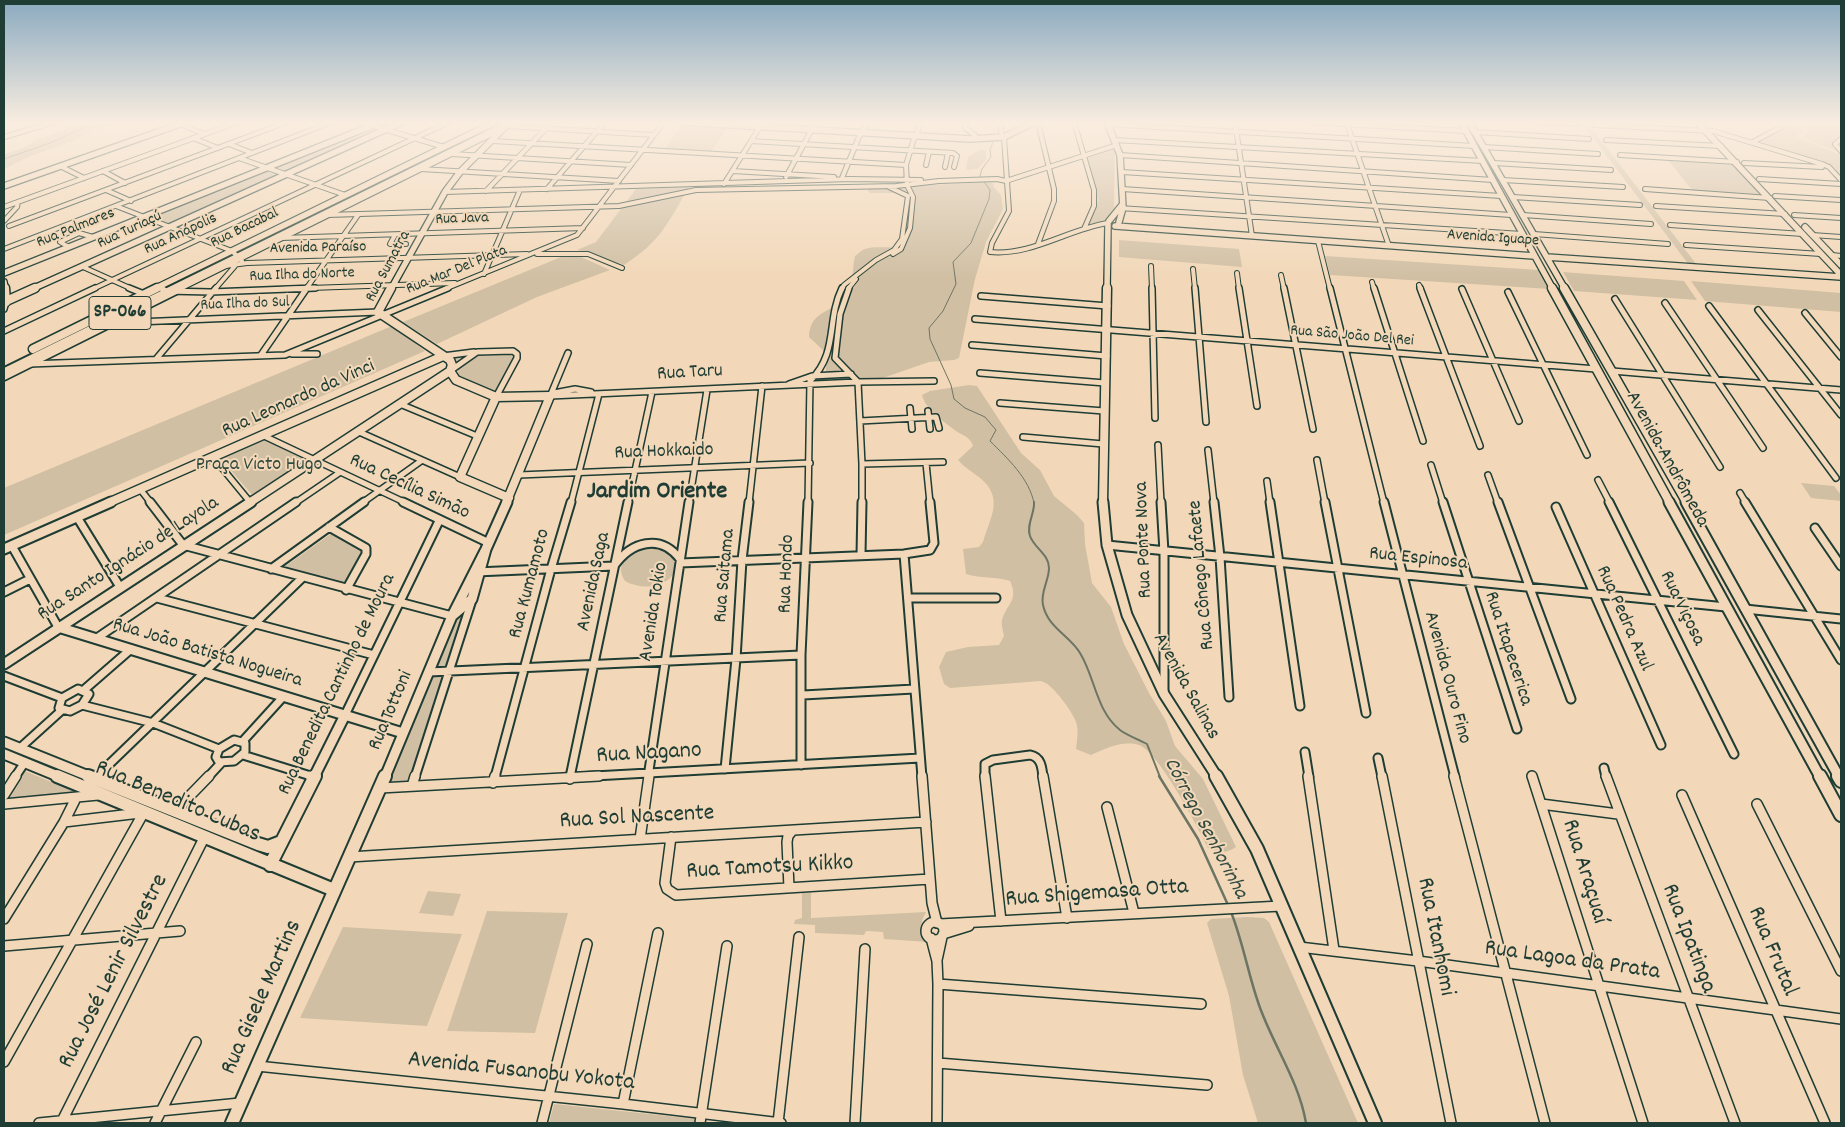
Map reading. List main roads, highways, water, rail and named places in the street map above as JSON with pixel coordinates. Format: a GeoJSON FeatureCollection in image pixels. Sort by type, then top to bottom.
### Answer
{"type":"FeatureCollection","features":[{"type":"Feature","properties":{"kind":"main road","name":"SP-066"},"geometry":{"type":"LineString","coordinates":[[4,371],[397,175]]}},
{"type":"Feature","properties":{"kind":"main road","name":"SP-066"},"geometry":{"type":"LineString","coordinates":[[235,255],[280,238],[407,175]]}},
{"type":"Feature","properties":{"kind":"main road","name":"SP-066"},"geometry":{"type":"LineString","coordinates":[[4,363],[78,331],[166,289]]}},
{"type":"Feature","properties":{"kind":"waterway","name":"Córrego Senhorinha"},"geometry":{"type":"LineString","coordinates":[[980,175],[990,190],[989,199],[971,243],[953,262],[956,284],[943,311],[929,328],[930,339],[951,385],[954,399],[965,408],[985,417],[996,430],[990,441],[1023,477],[1034,503]]}},
{"type":"Feature","properties":{"kind":"waterway","name":"Córrego Senhorinha"},"geometry":{"type":"LineString","coordinates":[[1034,503],[1029,532],[1032,540],[1048,563],[1048,577],[1042,600],[1049,620],[1080,653],[1101,704],[1112,722],[1123,732],[1147,744],[1160,777]]}},
{"type":"Feature","properties":{"kind":"waterway","name":"Córrego Senhorinha"},"geometry":{"type":"LineString","coordinates":[[1159,776],[1198,839],[1228,905]]}},
{"type":"Feature","properties":{"kind":"waterway","name":"Córrego Senhorinha"},"geometry":{"type":"LineString","coordinates":[[1231,912],[1259,1005],[1298,1092],[1306,1123]]}},
{"type":"Feature","properties":{"kind":"district","name":"Jardim Oriente"},"geometry":{"type":"Point","coordinates":[657,494]}},
{"type":"Feature","properties":{"kind":"park label","name":"Praça Victo Hugo"},"geometry":{"type":"Point","coordinates":[259,466]}}]}
